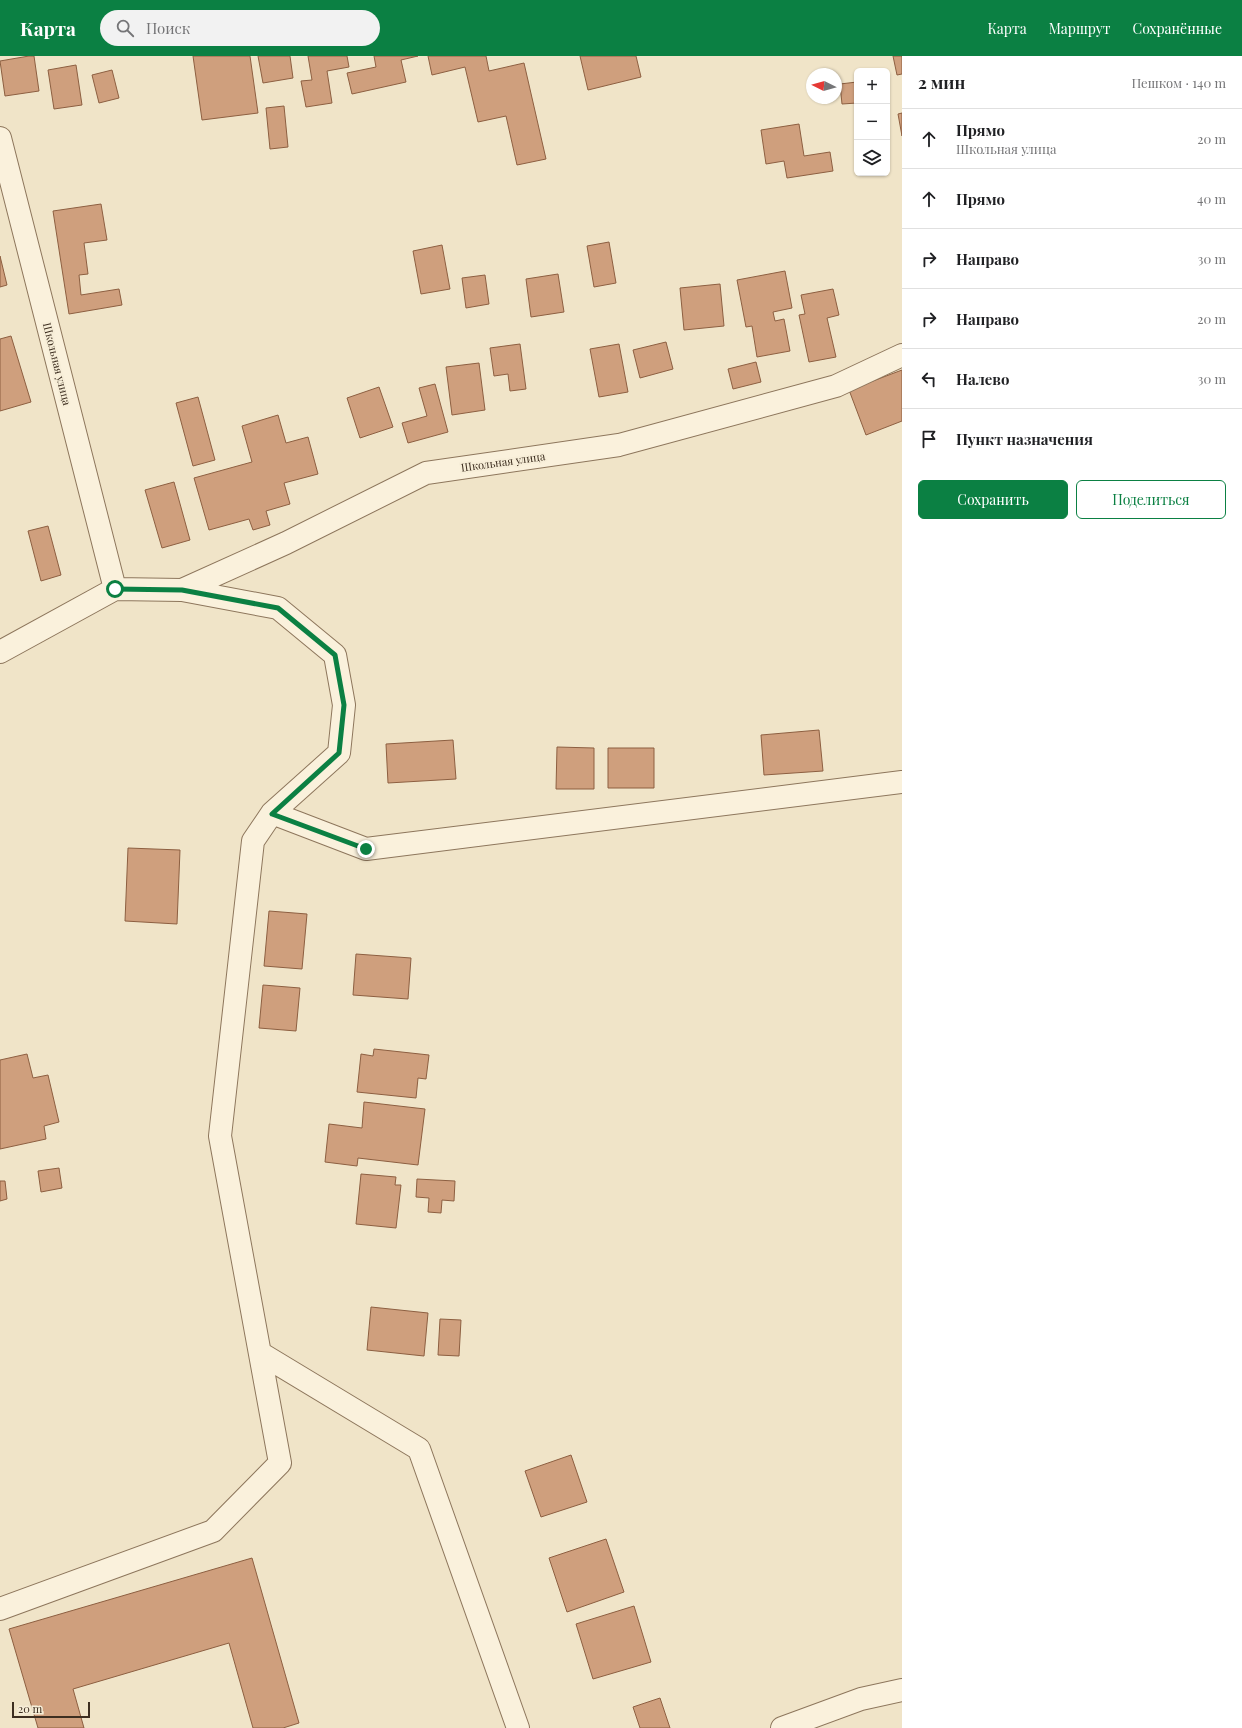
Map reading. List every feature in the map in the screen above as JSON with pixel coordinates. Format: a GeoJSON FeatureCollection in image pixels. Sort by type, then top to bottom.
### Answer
{"type":"FeatureCollection","features":[{"type":"Feature","properties":{"kind":"street","name":"Школьная улица"},"geometry":{"type":"LineString","coordinates":[[0,138],[115,589]]}},
{"type":"Feature","properties":{"kind":"street","name":"Школьная улица"},"geometry":{"type":"LineString","coordinates":[[0,652],[115,589],[182,590],[286,543],[426,473],[619,445],[836,386],[902,355]]}},
{"type":"Feature","properties":{"kind":"street"},"geometry":{"type":"LineString","coordinates":[[0,1609],[213,1531],[280,1463],[220,1136],[253,841],[272,814],[339,753],[344,705],[335,655],[278,608],[182,590]]}},
{"type":"Feature","properties":{"kind":"street"},"geometry":{"type":"LineString","coordinates":[[272,814],[366,849],[902,782]]}},
{"type":"Feature","properties":{"kind":"street"},"geometry":{"type":"LineString","coordinates":[[260,1353],[419,1449],[518,1728]]}},
{"type":"Feature","properties":{"kind":"street"},"geometry":{"type":"LineString","coordinates":[[782,1728],[861,1699],[902,1690]]}},
{"type":"Feature","properties":{"kind":"building"},"geometry":{"type":"Polygon","coordinates":[[[34,56],[39,91],[5,96],[0,61],[34,56]]]}},
{"type":"Feature","properties":{"kind":"building"},"geometry":{"type":"Polygon","coordinates":[[[193,56],[250,56],[258,113],[202,120],[193,56]]]}},
{"type":"Feature","properties":{"kind":"building"},"geometry":{"type":"Polygon","coordinates":[[[258,56],[290,56],[293,78],[263,83],[258,56]]]}},
{"type":"Feature","properties":{"kind":"building"},"geometry":{"type":"Polygon","coordinates":[[[308,56],[347,56],[349,67],[327,71],[332,103],[306,107],[301,81],[312,80],[308,56]]]}},
{"type":"Feature","properties":{"kind":"building"},"geometry":{"type":"Polygon","coordinates":[[[374,56],[418,56],[401,60],[406,82],[352,94],[347,73],[376,67],[374,56]]]}},
{"type":"Feature","properties":{"kind":"building"},"geometry":{"type":"Polygon","coordinates":[[[428,56],[486,56],[489,71],[524,63],[546,159],[517,165],[506,116],[478,122],[465,67],[432,75],[428,56]]]}},
{"type":"Feature","properties":{"kind":"building"},"geometry":{"type":"Polygon","coordinates":[[[580,56],[636,56],[641,77],[588,90],[580,56]]]}},
{"type":"Feature","properties":{"kind":"building"},"geometry":{"type":"Polygon","coordinates":[[[893,56],[902,56],[902,74],[897,75],[893,56]]]}},
{"type":"Feature","properties":{"kind":"building"},"geometry":{"type":"Polygon","coordinates":[[[76,65],[82,105],[54,109],[48,70],[76,65]]]}},
{"type":"Feature","properties":{"kind":"building"},"geometry":{"type":"Polygon","coordinates":[[[112,70],[119,98],[99,103],[92,75],[112,70]]]}},
{"type":"Feature","properties":{"kind":"building"},"geometry":{"type":"Polygon","coordinates":[[[854,82],[854,103],[842,104],[842,84],[854,82]]]}},
{"type":"Feature","properties":{"kind":"building"},"geometry":{"type":"Polygon","coordinates":[[[284,106],[288,147],[270,149],[266,108],[284,106]]]}},
{"type":"Feature","properties":{"kind":"building"},"geometry":{"type":"Polygon","coordinates":[[[902,113],[902,136],[898,114],[902,113]]]}},
{"type":"Feature","properties":{"kind":"building"},"geometry":{"type":"Polygon","coordinates":[[[799,124],[804,156],[830,152],[833,171],[787,178],[784,161],[766,164],[761,130],[799,124]]]}},
{"type":"Feature","properties":{"kind":"building"},"geometry":{"type":"Polygon","coordinates":[[[101,204],[107,240],[84,243],[88,274],[79,275],[81,295],[119,289],[122,305],[69,314],[53,211],[101,204]]]}},
{"type":"Feature","properties":{"kind":"building"},"geometry":{"type":"Polygon","coordinates":[[[609,242],[616,283],[594,287],[587,246],[609,242]]]}},
{"type":"Feature","properties":{"kind":"building"},"geometry":{"type":"Polygon","coordinates":[[[442,245],[450,289],[421,294],[413,251],[442,245]]]}},
{"type":"Feature","properties":{"kind":"building"},"geometry":{"type":"Polygon","coordinates":[[[0,256],[7,285],[0,287],[0,256]]]}},
{"type":"Feature","properties":{"kind":"building"},"geometry":{"type":"Polygon","coordinates":[[[785,271],[792,308],[773,312],[775,321],[784,319],[790,351],[757,357],[752,326],[746,327],[737,280],[785,271]]]}},
{"type":"Feature","properties":{"kind":"building"},"geometry":{"type":"Polygon","coordinates":[[[558,274],[564,312],[531,317],[526,279],[558,274]]]}},
{"type":"Feature","properties":{"kind":"building"},"geometry":{"type":"Polygon","coordinates":[[[485,275],[489,304],[466,308],[462,278],[485,275]]]}},
{"type":"Feature","properties":{"kind":"building"},"geometry":{"type":"Polygon","coordinates":[[[720,284],[724,326],[684,330],[680,288],[720,284]]]}},
{"type":"Feature","properties":{"kind":"building"},"geometry":{"type":"Polygon","coordinates":[[[833,289],[839,315],[827,318],[836,357],[809,362],[799,315],[805,314],[801,295],[833,289]]]}},
{"type":"Feature","properties":{"kind":"building"},"geometry":{"type":"Polygon","coordinates":[[[11,336],[31,402],[0,411],[0,339],[11,336]]]}},
{"type":"Feature","properties":{"kind":"building"},"geometry":{"type":"Polygon","coordinates":[[[666,342],[673,369],[640,378],[633,350],[666,342]]]}},
{"type":"Feature","properties":{"kind":"building"},"geometry":{"type":"Polygon","coordinates":[[[520,344],[526,389],[510,391],[508,374],[494,376],[490,348],[520,344]]]}},
{"type":"Feature","properties":{"kind":"building"},"geometry":{"type":"Polygon","coordinates":[[[619,344],[628,392],[599,397],[590,349],[619,344]]]}},
{"type":"Feature","properties":{"kind":"building"},"geometry":{"type":"Polygon","coordinates":[[[756,362],[761,382],[733,389],[728,369],[756,362]]]}},
{"type":"Feature","properties":{"kind":"building"},"geometry":{"type":"Polygon","coordinates":[[[479,363],[485,410],[452,415],[446,367],[479,363]]]}},
{"type":"Feature","properties":{"kind":"building"},"geometry":{"type":"Polygon","coordinates":[[[902,370],[902,421],[866,435],[849,390],[902,370]]]}},
{"type":"Feature","properties":{"kind":"building"},"geometry":{"type":"Polygon","coordinates":[[[435,384],[448,432],[408,443],[402,423],[427,416],[419,388],[435,384]]]}},
{"type":"Feature","properties":{"kind":"building"},"geometry":{"type":"Polygon","coordinates":[[[379,387],[393,427],[360,438],[347,398],[379,387]]]}},
{"type":"Feature","properties":{"kind":"building"},"geometry":{"type":"Polygon","coordinates":[[[198,397],[215,460],[193,466],[176,403],[198,397]]]}},
{"type":"Feature","properties":{"kind":"building"},"geometry":{"type":"Polygon","coordinates":[[[278,415],[286,443],[308,437],[318,474],[284,483],[290,504],[266,511],[270,525],[253,530],[249,519],[209,530],[194,478],[252,462],[242,426],[278,415]]]}},
{"type":"Feature","properties":{"kind":"building"},"geometry":{"type":"Polygon","coordinates":[[[174,482],[190,540],[162,548],[145,490],[174,482]]]}},
{"type":"Feature","properties":{"kind":"building"},"geometry":{"type":"Polygon","coordinates":[[[48,526],[61,575],[41,581],[28,531],[48,526]]]}},
{"type":"Feature","properties":{"kind":"building"},"geometry":{"type":"Polygon","coordinates":[[[819,730],[823,771],[764,775],[761,735],[819,730]]]}},
{"type":"Feature","properties":{"kind":"building"},"geometry":{"type":"Polygon","coordinates":[[[453,740],[456,779],[388,783],[386,744],[453,740]]]}},
{"type":"Feature","properties":{"kind":"building"},"geometry":{"type":"Polygon","coordinates":[[[557,747],[594,748],[594,789],[556,789],[557,747]]]}},
{"type":"Feature","properties":{"kind":"building"},"geometry":{"type":"Polygon","coordinates":[[[608,748],[654,748],[654,788],[608,788],[608,748]]]}},
{"type":"Feature","properties":{"kind":"building"},"geometry":{"type":"Polygon","coordinates":[[[128,848],[180,850],[177,924],[125,921],[128,848]]]}},
{"type":"Feature","properties":{"kind":"building"},"geometry":{"type":"Polygon","coordinates":[[[269,911],[307,914],[302,969],[264,966],[269,911]]]}},
{"type":"Feature","properties":{"kind":"building"},"geometry":{"type":"Polygon","coordinates":[[[356,954],[411,958],[408,999],[353,995],[356,954]]]}},
{"type":"Feature","properties":{"kind":"building"},"geometry":{"type":"Polygon","coordinates":[[[263,985],[300,988],[296,1031],[259,1028],[263,985]]]}},
{"type":"Feature","properties":{"kind":"building"},"geometry":{"type":"Polygon","coordinates":[[[374,1049],[429,1055],[426,1079],[418,1078],[416,1098],[357,1092],[361,1054],[373,1056],[374,1049]]]}},
{"type":"Feature","properties":{"kind":"building"},"geometry":{"type":"Polygon","coordinates":[[[27,1054],[33,1078],[48,1075],[59,1122],[44,1126],[46,1139],[0,1149],[0,1060],[27,1054]]]}},
{"type":"Feature","properties":{"kind":"building"},"geometry":{"type":"Polygon","coordinates":[[[364,1102],[425,1109],[418,1165],[358,1158],[357,1166],[325,1162],[329,1124],[362,1128],[364,1102]]]}},
{"type":"Feature","properties":{"kind":"building"},"geometry":{"type":"Polygon","coordinates":[[[59,1168],[62,1188],[41,1192],[38,1171],[59,1168]]]}},
{"type":"Feature","properties":{"kind":"building"},"geometry":{"type":"Polygon","coordinates":[[[361,1174],[396,1177],[395,1185],[401,1185],[396,1228],[356,1224],[361,1174]]]}},
{"type":"Feature","properties":{"kind":"building"},"geometry":{"type":"Polygon","coordinates":[[[417,1179],[455,1181],[454,1201],[442,1200],[441,1213],[428,1212],[429,1198],[416,1197],[417,1179]]]}},
{"type":"Feature","properties":{"kind":"building"},"geometry":{"type":"Polygon","coordinates":[[[0,1181],[5,1181],[7,1199],[0,1201],[0,1181]]]}},
{"type":"Feature","properties":{"kind":"building"},"geometry":{"type":"Polygon","coordinates":[[[371,1307],[428,1313],[424,1356],[367,1350],[371,1307]]]}},
{"type":"Feature","properties":{"kind":"building"},"geometry":{"type":"Polygon","coordinates":[[[440,1319],[461,1320],[459,1356],[438,1355],[440,1319]]]}},
{"type":"Feature","properties":{"kind":"building"},"geometry":{"type":"Polygon","coordinates":[[[571,1455],[587,1502],[541,1517],[525,1471],[571,1455]]]}},
{"type":"Feature","properties":{"kind":"building"},"geometry":{"type":"Polygon","coordinates":[[[606,1539],[624,1592],[567,1612],[549,1558],[606,1539]]]}},
{"type":"Feature","properties":{"kind":"building"},"geometry":{"type":"Polygon","coordinates":[[[252,1558],[299,1723],[283,1728],[253,1728],[229,1643],[73,1689],[84,1728],[38,1728],[9,1629],[252,1558]]]}},
{"type":"Feature","properties":{"kind":"building"},"geometry":{"type":"Polygon","coordinates":[[[634,1606],[651,1662],[593,1679],[576,1624],[634,1606]]]}},
{"type":"Feature","properties":{"kind":"building"},"geometry":{"type":"Polygon","coordinates":[[[660,1698],[670,1728],[640,1728],[633,1707],[660,1698]]]}},
{"type":"Feature","properties":{"kind":"route"},"geometry":{"type":"LineString","coordinates":[[115,589],[182,590],[278,608],[335,655],[344,705],[339,753],[272,814],[366,849]]}}]}
